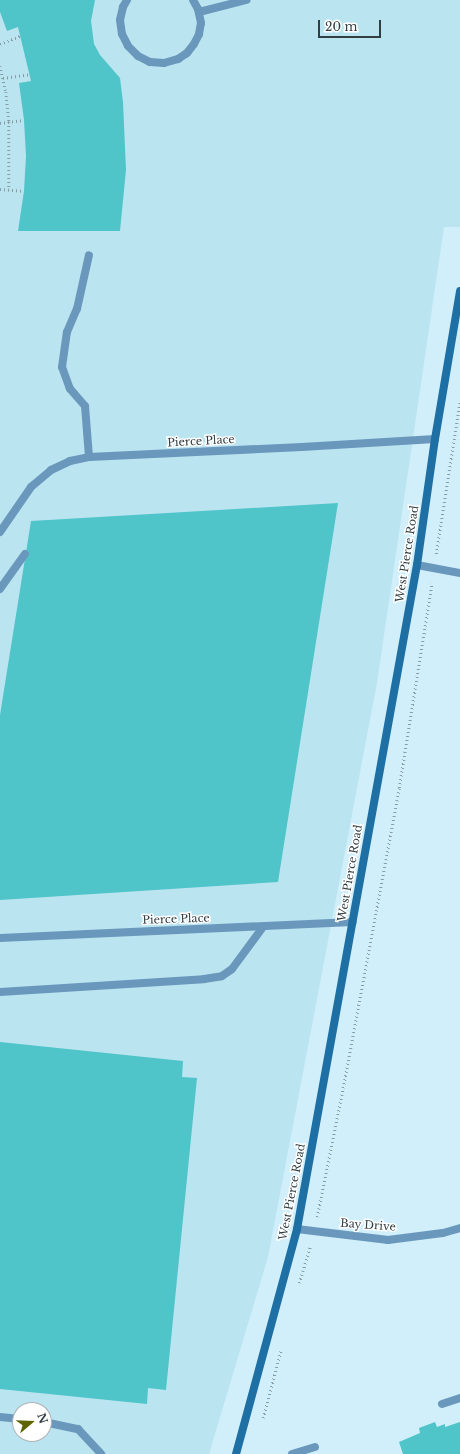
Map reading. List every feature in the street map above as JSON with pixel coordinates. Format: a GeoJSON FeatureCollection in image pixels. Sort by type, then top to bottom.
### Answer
{"type":"FeatureCollection","features":[{"type":"Feature","properties":{"kind":"street"},"geometry":{"type":"LineString","coordinates":[[127,0],[123,7],[120,20],[122,34],[128,46],[138,56],[150,62],[164,63],[178,59],[187,53],[199,34],[201,23],[199,12],[193,0]]}},
{"type":"Feature","properties":{"kind":"street"},"geometry":{"type":"LineString","coordinates":[[199,12],[246,0]]}},
{"type":"Feature","properties":{"kind":"street"},"geometry":{"type":"LineString","coordinates":[[89,255],[77,309],[67,332],[62,367],[70,389],[85,406],[89,457]]}},
{"type":"Feature","properties":{"kind":"street","name":"West Pierce Road"},"geometry":{"type":"LineString","coordinates":[[236,1454],[297,1229],[417,565],[435,439],[460,291]]}},
{"type":"Feature","properties":{"kind":"street","name":"Pierce Place"},"geometry":{"type":"LineString","coordinates":[[0,532],[36,481],[51,470],[70,461],[89,457],[435,439]]}},
{"type":"Feature","properties":{"kind":"street"},"geometry":{"type":"LineString","coordinates":[[0,589],[25,554]]}},
{"type":"Feature","properties":{"kind":"street"},"geometry":{"type":"LineString","coordinates":[[417,565],[460,573]]}},
{"type":"Feature","properties":{"kind":"street","name":"Pierce Place"},"geometry":{"type":"LineString","coordinates":[[0,938],[353,922]]}},
{"type":"Feature","properties":{"kind":"street"},"geometry":{"type":"LineString","coordinates":[[0,992],[204,979],[222,976],[232,970],[263,926]]}},
{"type":"Feature","properties":{"kind":"street","name":"Bay Drive"},"geometry":{"type":"LineString","coordinates":[[297,1229],[388,1240],[444,1233],[460,1228]]}},
{"type":"Feature","properties":{"kind":"street"},"geometry":{"type":"LineString","coordinates":[[442,1404],[460,1398]]}},
{"type":"Feature","properties":{"kind":"street"},"geometry":{"type":"LineString","coordinates":[[0,1417],[12,1418]]}},
{"type":"Feature","properties":{"kind":"street"},"geometry":{"type":"LineString","coordinates":[[52,1424],[78,1430],[101,1454]]}},
{"type":"Feature","properties":{"kind":"street"},"geometry":{"type":"LineString","coordinates":[[292,1454],[314,1447]]}},
{"type":"Feature","properties":{"kind":"path"},"geometry":{"type":"LineString","coordinates":[[0,44],[20,36]]}},
{"type":"Feature","properties":{"kind":"path"},"geometry":{"type":"LineString","coordinates":[[0,66],[9,122],[9,190]]}},
{"type":"Feature","properties":{"kind":"path"},"geometry":{"type":"LineString","coordinates":[[3,78],[30,74]]}},
{"type":"Feature","properties":{"kind":"path"},"geometry":{"type":"LineString","coordinates":[[0,123],[24,120]]}},
{"type":"Feature","properties":{"kind":"path"},"geometry":{"type":"LineString","coordinates":[[0,189],[24,191]]}},
{"type":"Feature","properties":{"kind":"shaded area"},"geometry":{"type":"Polygon","coordinates":[[[0,0],[460,0],[460,227],[444,227],[377,683],[268,1257],[209,1454],[0,1454],[0,0]]]}},
{"type":"Feature","properties":{"kind":"building"},"geometry":{"type":"Polygon","coordinates":[[[0,0],[95,0],[91,21],[94,44],[100,55],[120,78],[123,102],[126,170],[120,231],[18,231],[24,191],[26,156],[24,120],[19,83],[31,81],[18,27],[7,31],[0,12],[0,0]]]}},
{"type":"Feature","properties":{"kind":"building"},"geometry":{"type":"Polygon","coordinates":[[[338,503],[278,882],[0,900],[0,715],[31,521],[338,503]]]}},
{"type":"Feature","properties":{"kind":"building"},"geometry":{"type":"Polygon","coordinates":[[[0,1042],[183,1061],[182,1077],[197,1078],[166,1390],[148,1388],[147,1404],[0,1389],[0,1042]]]}},
{"type":"Feature","properties":{"kind":"building"},"geometry":{"type":"Polygon","coordinates":[[[435,1422],[437,1427],[445,1424],[445,1427],[460,1422],[460,1454],[403,1454],[399,1442],[420,1433],[419,1428],[435,1422]]]}}]}
